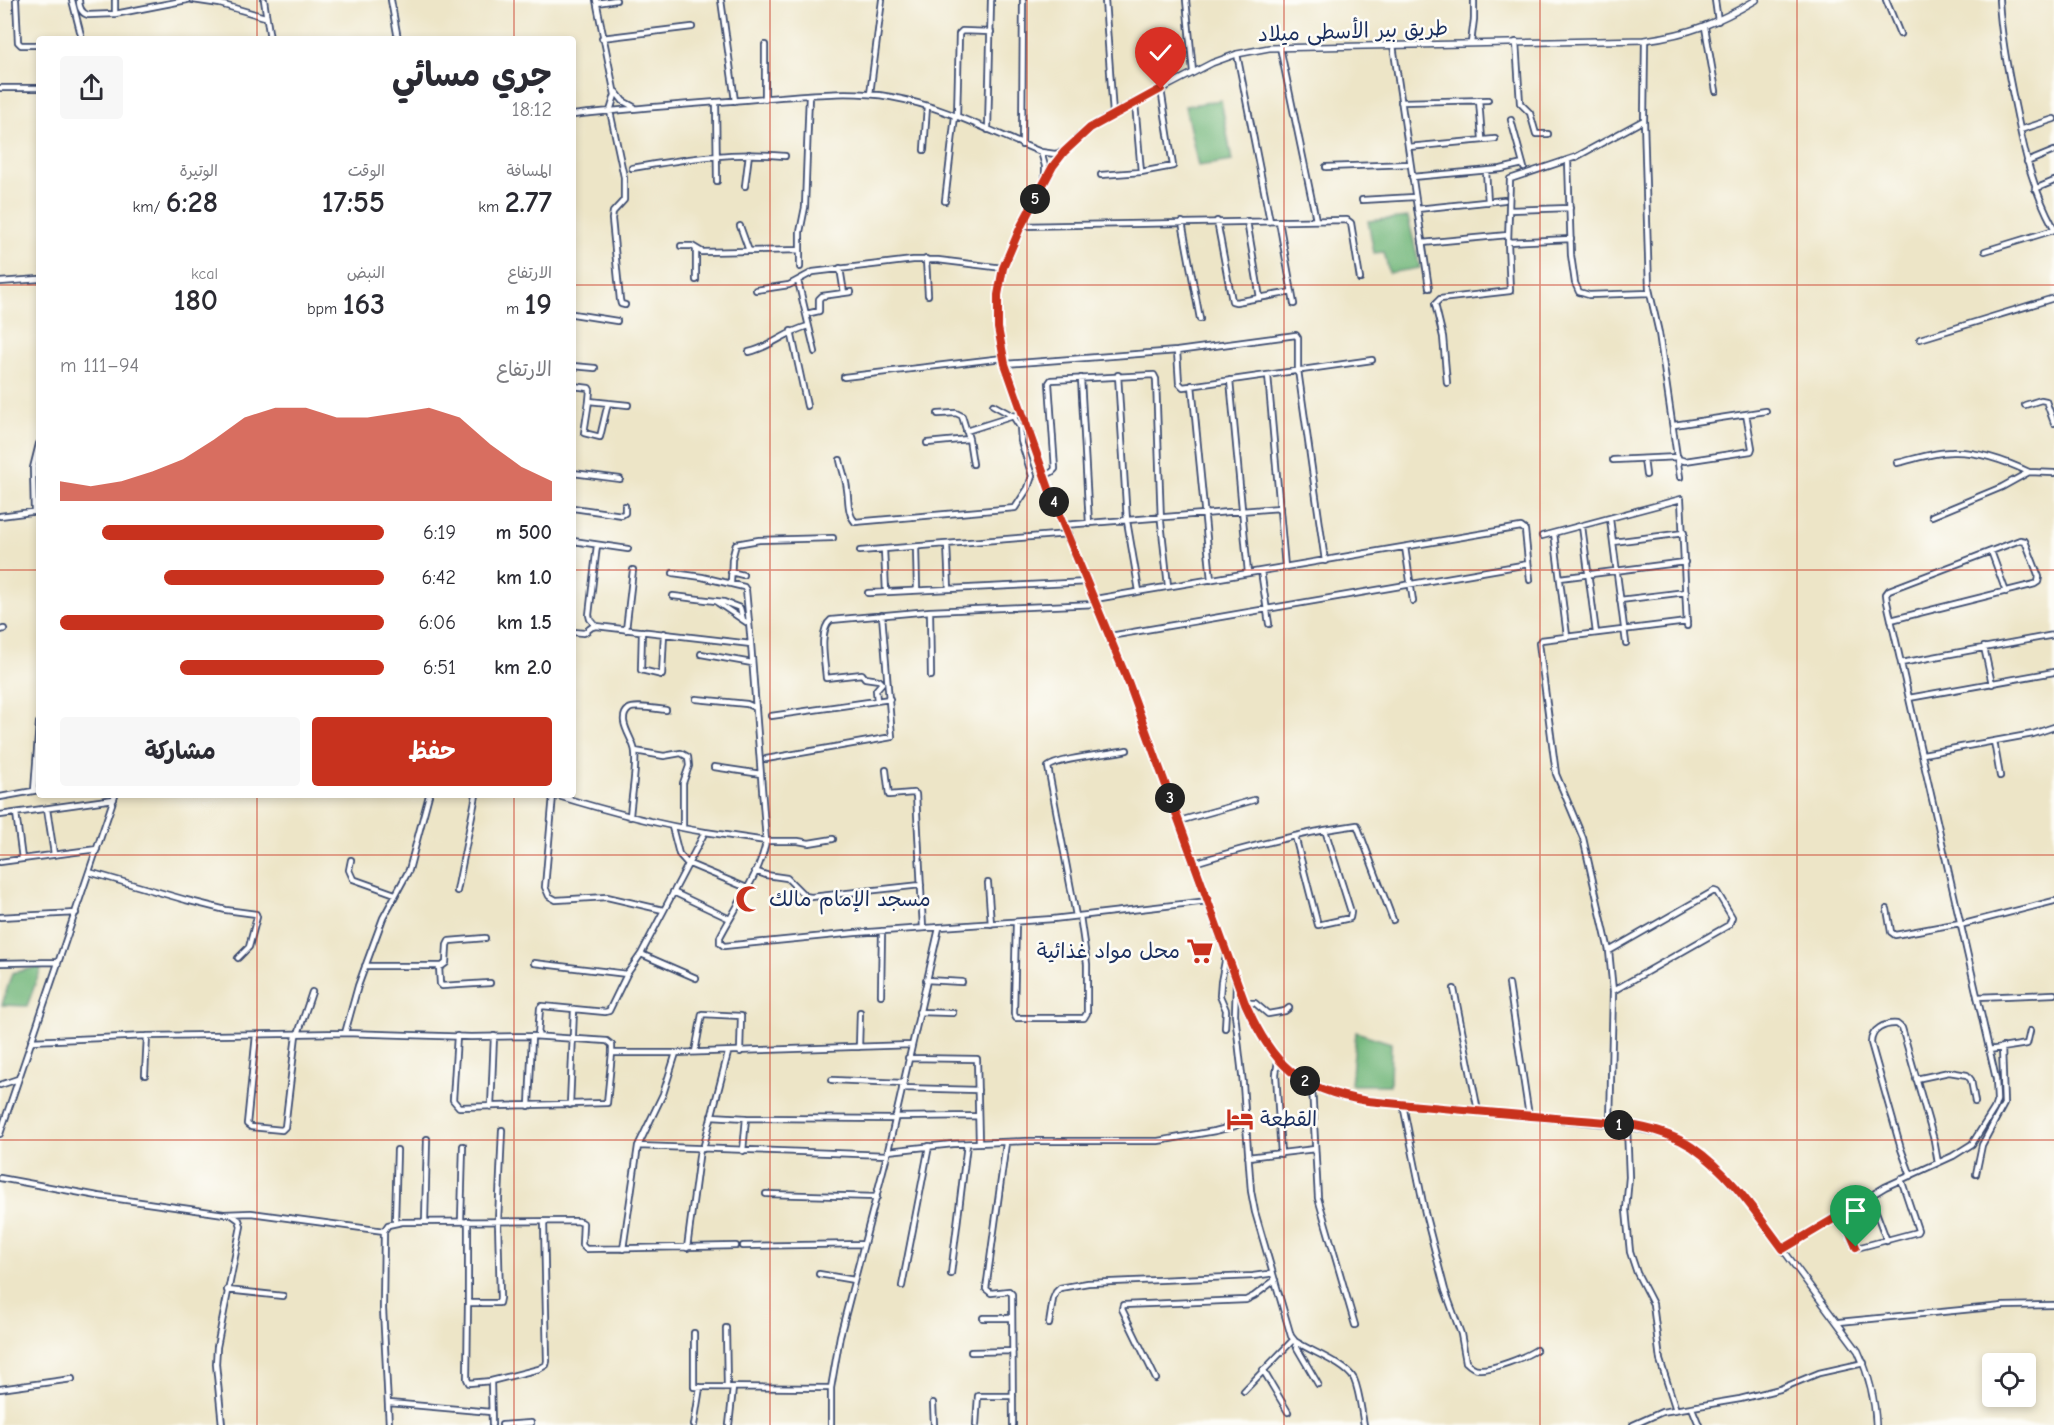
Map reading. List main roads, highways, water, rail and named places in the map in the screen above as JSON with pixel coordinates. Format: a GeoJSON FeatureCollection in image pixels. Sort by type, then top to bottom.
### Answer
{"type":"FeatureCollection","features":[{"type":"Feature","properties":{"kind":"main road","name":"طريق بير الأسطى ميلاد"},"geometry":{"type":"LineString","coordinates":[[1756,0],[1705,27],[1675,35],[1645,39],[1280,47],[1237,54],[1193,72],[1090,128],[1064,152],[1045,180],[1021,226],[1003,268],[997,316],[1004,361],[1044,476],[1110,636],[1245,1003],[1259,1034],[1278,1060],[1312,1086],[1352,1099],[1610,1123],[1669,1135],[1690,1146],[1705,1157],[1738,1190],[1839,1322],[1864,1363],[1873,1392],[1876,1425]]}},
{"type":"Feature","properties":{"kind":"place","name":"مسجد الإمام مالك"},"geometry":{"type":"Point","coordinates":[749,899]}},
{"type":"Feature","properties":{"kind":"place","name":"محل مواد غذائية"},"geometry":{"type":"Point","coordinates":[1200,951]}},
{"type":"Feature","properties":{"kind":"place","name":"القطعة"},"geometry":{"type":"Point","coordinates":[1240,1119]}}]}
